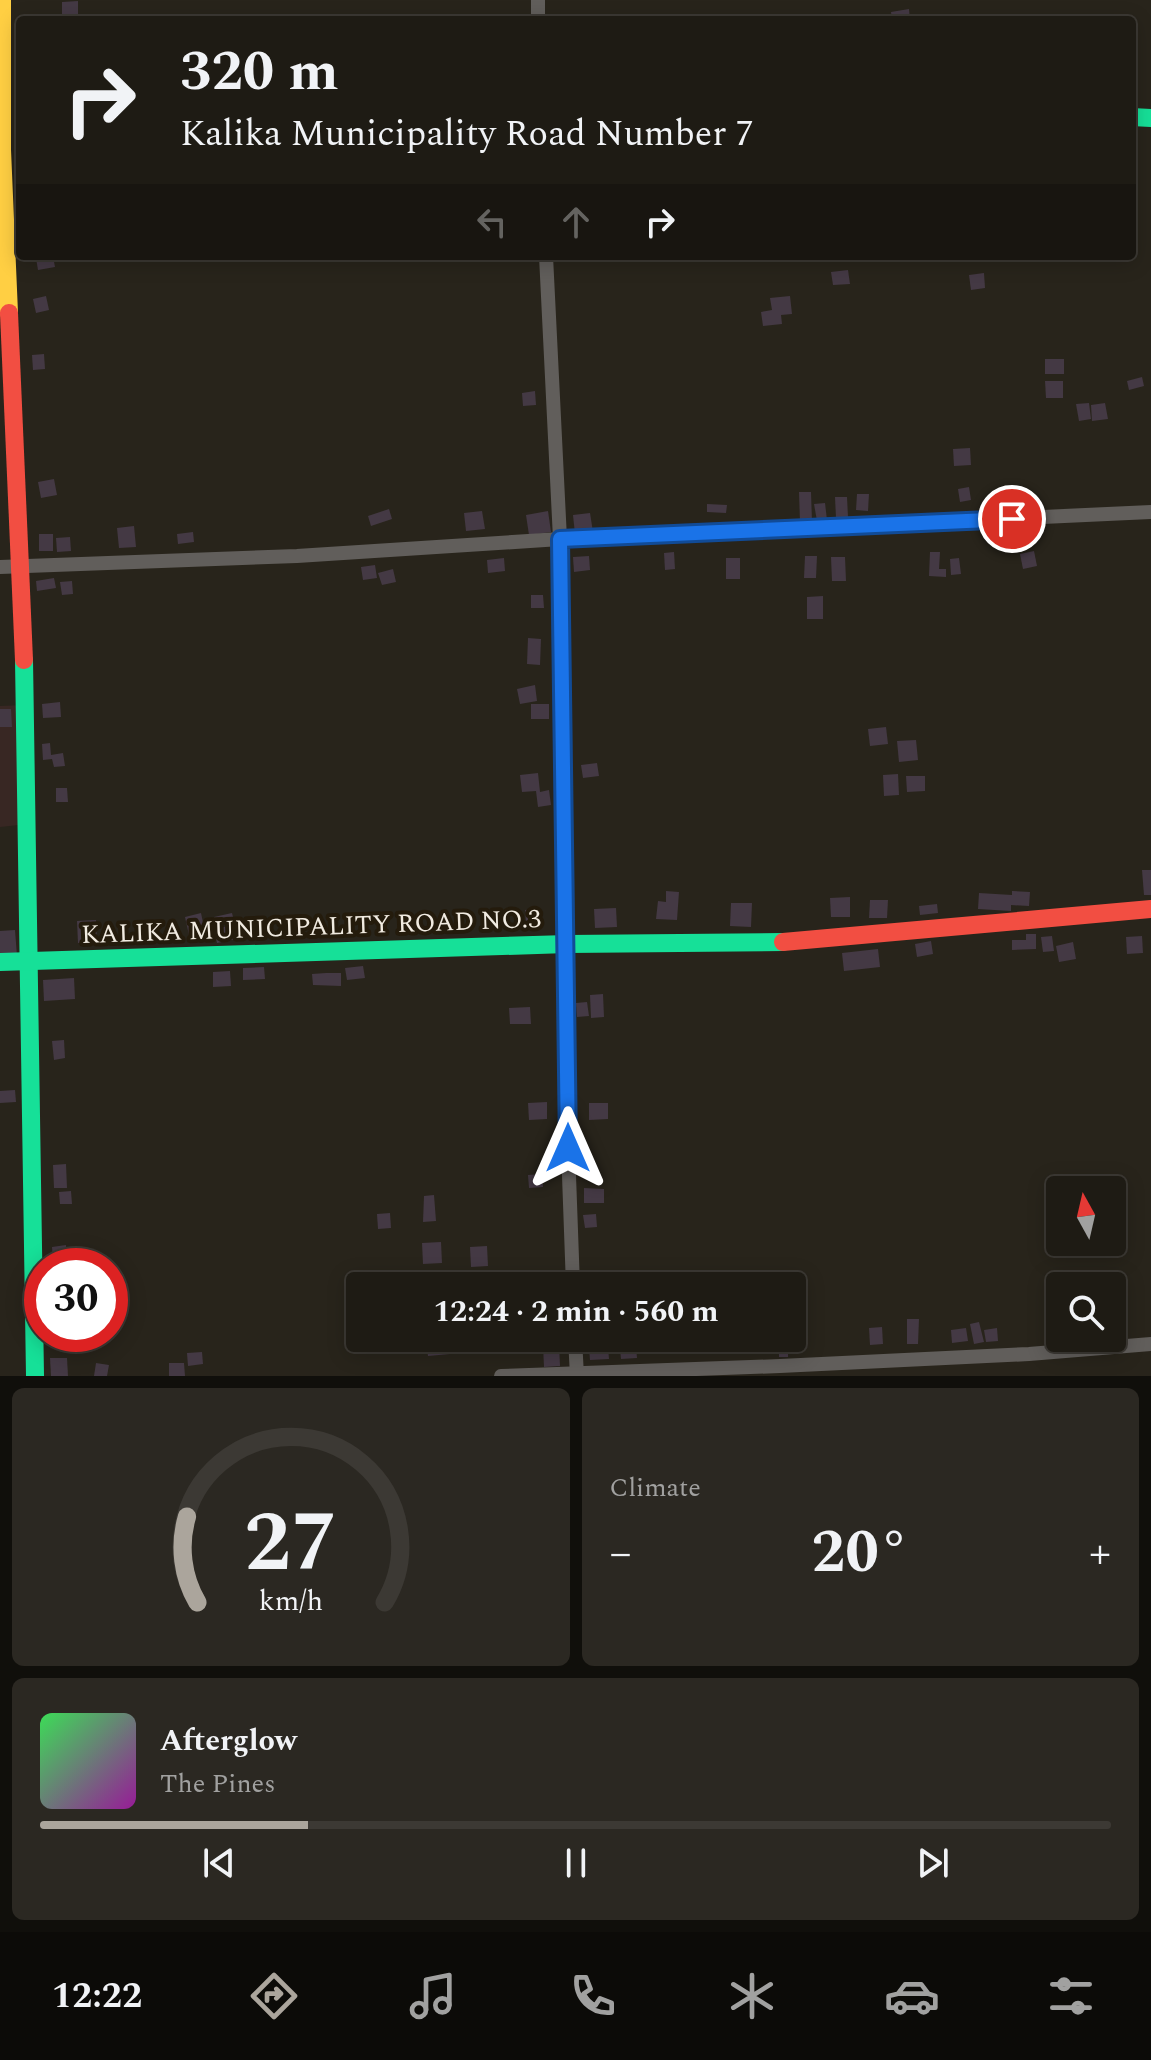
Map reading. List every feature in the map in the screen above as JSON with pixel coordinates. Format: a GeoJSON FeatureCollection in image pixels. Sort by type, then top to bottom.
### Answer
{"type":"FeatureCollection","features":[{"type":"Feature","properties":{"kind":"street"},"geometry":{"type":"LineString","coordinates":[[2,0],[21,566],[35,1376]]}},
{"type":"Feature","properties":{"kind":"street"},"geometry":{"type":"LineString","coordinates":[[546,260],[560,539],[572,1272]]}},
{"type":"Feature","properties":{"kind":"street"},"geometry":{"type":"LineString","coordinates":[[0,567],[297,556],[560,539],[1151,512]]}},
{"type":"Feature","properties":{"kind":"street","name":"KALIKA MUNICIPALITY ROAD NO.3"},"geometry":{"type":"LineString","coordinates":[[0,962],[567,944],[779,942],[1151,909]]}},
{"type":"Feature","properties":{"kind":"street"},"geometry":{"type":"LineString","coordinates":[[501,1376],[1029,1354],[1151,1344]]}},
{"type":"Feature","properties":{"kind":"street"},"geometry":{"type":"LineString","coordinates":[[576,1352],[577,1375]]}},
{"type":"Feature","properties":{"kind":"shaded area"},"geometry":{"type":"Polygon","coordinates":[[[25,705],[28,824],[0,827],[0,706],[25,705]]]}},
{"type":"Feature","properties":{"kind":"building"},"geometry":{"type":"Polygon","coordinates":[[[78,1],[78,16],[62,16],[62,2],[78,1]]]}},
{"type":"Feature","properties":{"kind":"building"},"geometry":{"type":"Polygon","coordinates":[[[909,9],[910,16],[892,16],[891,12],[909,9]]]}},
{"type":"Feature","properties":{"kind":"building"},"geometry":{"type":"Polygon","coordinates":[[[36,260],[54,260],[55,267],[38,270],[36,260]]]}},
{"type":"Feature","properties":{"kind":"building"},"geometry":{"type":"Polygon","coordinates":[[[848,270],[850,284],[833,285],[831,272],[848,270]]]}},
{"type":"Feature","properties":{"kind":"building"},"geometry":{"type":"Polygon","coordinates":[[[984,273],[985,288],[971,290],[969,275],[984,273]]]}},
{"type":"Feature","properties":{"kind":"building"},"geometry":{"type":"Polygon","coordinates":[[[46,296],[49,310],[36,313],[33,299],[46,296]]]}},
{"type":"Feature","properties":{"kind":"building"},"geometry":{"type":"Polygon","coordinates":[[[790,296],[792,314],[781,315],[782,324],[763,326],[761,312],[772,310],[770,298],[790,296]]]}},
{"type":"Feature","properties":{"kind":"building"},"geometry":{"type":"Polygon","coordinates":[[[44,354],[45,369],[33,370],[32,355],[44,354]]]}},
{"type":"Feature","properties":{"kind":"building"},"geometry":{"type":"Polygon","coordinates":[[[1045,359],[1064,359],[1064,374],[1045,374],[1045,359]]]}},
{"type":"Feature","properties":{"kind":"building"},"geometry":{"type":"Polygon","coordinates":[[[1142,377],[1144,386],[1129,390],[1127,381],[1142,377]]]}},
{"type":"Feature","properties":{"kind":"building"},"geometry":{"type":"Polygon","coordinates":[[[1045,381],[1063,381],[1063,398],[1046,398],[1045,381]]]}},
{"type":"Feature","properties":{"kind":"building"},"geometry":{"type":"Polygon","coordinates":[[[535,391],[536,405],[523,406],[522,393],[535,391]]]}},
{"type":"Feature","properties":{"kind":"building"},"geometry":{"type":"Polygon","coordinates":[[[1089,403],[1091,419],[1079,421],[1076,404],[1089,403]]]}},
{"type":"Feature","properties":{"kind":"building"},"geometry":{"type":"Polygon","coordinates":[[[1105,403],[1108,419],[1092,421],[1091,405],[1105,403]]]}},
{"type":"Feature","properties":{"kind":"building"},"geometry":{"type":"Polygon","coordinates":[[[970,448],[971,465],[954,466],[953,449],[970,448]]]}},
{"type":"Feature","properties":{"kind":"building"},"geometry":{"type":"Polygon","coordinates":[[[54,479],[57,495],[41,498],[38,482],[54,479]]]}},
{"type":"Feature","properties":{"kind":"building"},"geometry":{"type":"Polygon","coordinates":[[[969,487],[971,500],[960,502],[958,489],[969,487]]]}},
{"type":"Feature","properties":{"kind":"building"},"geometry":{"type":"Polygon","coordinates":[[[799,492],[811,492],[812,522],[800,522],[799,492]]]}},
{"type":"Feature","properties":{"kind":"building"},"geometry":{"type":"Polygon","coordinates":[[[857,494],[869,494],[868,511],[856,510],[857,494]]]}},
{"type":"Feature","properties":{"kind":"building"},"geometry":{"type":"Polygon","coordinates":[[[835,497],[847,497],[848,517],[836,518],[835,497]]]}},
{"type":"Feature","properties":{"kind":"building"},"geometry":{"type":"Polygon","coordinates":[[[825,503],[827,520],[817,521],[814,504],[825,503]]]}},
{"type":"Feature","properties":{"kind":"building"},"geometry":{"type":"Polygon","coordinates":[[[707,504],[727,505],[726,513],[707,512],[707,504]]]}},
{"type":"Feature","properties":{"kind":"building"},"geometry":{"type":"Polygon","coordinates":[[[389,509],[392,519],[371,526],[368,516],[389,509]]]}},
{"type":"Feature","properties":{"kind":"building"},"geometry":{"type":"Polygon","coordinates":[[[482,511],[485,529],[466,531],[464,513],[482,511]]]}},
{"type":"Feature","properties":{"kind":"building"},"geometry":{"type":"Polygon","coordinates":[[[548,511],[551,532],[529,535],[526,515],[548,511]]]}},
{"type":"Feature","properties":{"kind":"building"},"geometry":{"type":"Polygon","coordinates":[[[590,513],[593,532],[575,534],[573,515],[590,513]]]}},
{"type":"Feature","properties":{"kind":"building"},"geometry":{"type":"Polygon","coordinates":[[[134,526],[136,547],[119,548],[117,528],[134,526]]]}},
{"type":"Feature","properties":{"kind":"building"},"geometry":{"type":"Polygon","coordinates":[[[193,532],[194,542],[178,544],[177,534],[193,532]]]}},
{"type":"Feature","properties":{"kind":"building"},"geometry":{"type":"Polygon","coordinates":[[[39,534],[53,534],[53,551],[39,551],[39,534]]]}},
{"type":"Feature","properties":{"kind":"building"},"geometry":{"type":"Polygon","coordinates":[[[70,537],[71,551],[57,552],[56,538],[70,537]]]}},
{"type":"Feature","properties":{"kind":"building"},"geometry":{"type":"Polygon","coordinates":[[[1034,551],[1037,566],[1023,569],[1020,554],[1034,551]]]}},
{"type":"Feature","properties":{"kind":"building"},"geometry":{"type":"Polygon","coordinates":[[[674,552],[675,569],[665,570],[664,553],[674,552]]]}},
{"type":"Feature","properties":{"kind":"building"},"geometry":{"type":"Polygon","coordinates":[[[930,552],[940,552],[939,569],[946,569],[946,577],[929,576],[930,552]]]}},
{"type":"Feature","properties":{"kind":"building"},"geometry":{"type":"Polygon","coordinates":[[[589,556],[590,570],[574,572],[573,557],[589,556]]]}},
{"type":"Feature","properties":{"kind":"building"},"geometry":{"type":"Polygon","coordinates":[[[805,556],[817,556],[816,578],[804,578],[805,556]]]}},
{"type":"Feature","properties":{"kind":"building"},"geometry":{"type":"Polygon","coordinates":[[[831,557],[845,557],[846,581],[832,581],[831,557]]]}},
{"type":"Feature","properties":{"kind":"building"},"geometry":{"type":"Polygon","coordinates":[[[504,558],[505,571],[488,573],[487,560],[504,558]]]}},
{"type":"Feature","properties":{"kind":"building"},"geometry":{"type":"Polygon","coordinates":[[[726,558],[740,558],[740,579],[726,579],[726,558]]]}},
{"type":"Feature","properties":{"kind":"building"},"geometry":{"type":"Polygon","coordinates":[[[959,558],[961,574],[951,575],[950,559],[959,558]]]}},
{"type":"Feature","properties":{"kind":"building"},"geometry":{"type":"Polygon","coordinates":[[[375,565],[377,578],[363,580],[361,567],[375,565]]]}},
{"type":"Feature","properties":{"kind":"building"},"geometry":{"type":"Polygon","coordinates":[[[393,569],[396,582],[382,585],[378,573],[393,569]]]}},
{"type":"Feature","properties":{"kind":"building"},"geometry":{"type":"Polygon","coordinates":[[[54,578],[56,588],[37,591],[36,581],[54,578]]]}},
{"type":"Feature","properties":{"kind":"building"},"geometry":{"type":"Polygon","coordinates":[[[72,581],[73,594],[62,595],[60,582],[72,581]]]}},
{"type":"Feature","properties":{"kind":"building"},"geometry":{"type":"Polygon","coordinates":[[[531,595],[543,595],[544,608],[531,608],[531,595]]]}},
{"type":"Feature","properties":{"kind":"building"},"geometry":{"type":"Polygon","coordinates":[[[823,596],[823,619],[807,619],[807,597],[823,596]]]}},
{"type":"Feature","properties":{"kind":"building"},"geometry":{"type":"Polygon","coordinates":[[[528,638],[541,639],[540,665],[527,664],[528,638]]]}},
{"type":"Feature","properties":{"kind":"building"},"geometry":{"type":"Polygon","coordinates":[[[535,685],[537,701],[520,704],[517,689],[535,685]]]}},
{"type":"Feature","properties":{"kind":"building"},"geometry":{"type":"Polygon","coordinates":[[[60,702],[61,717],[43,718],[42,704],[60,702]]]}},
{"type":"Feature","properties":{"kind":"building"},"geometry":{"type":"Polygon","coordinates":[[[531,704],[549,704],[549,719],[531,719],[531,704]]]}},
{"type":"Feature","properties":{"kind":"building"},"geometry":{"type":"Polygon","coordinates":[[[0,709],[11,709],[12,727],[0,727],[0,709]]]}},
{"type":"Feature","properties":{"kind":"building"},"geometry":{"type":"Polygon","coordinates":[[[886,727],[888,744],[870,746],[868,729],[886,727]]]}},
{"type":"Feature","properties":{"kind":"building"},"geometry":{"type":"Polygon","coordinates":[[[916,740],[918,760],[899,762],[897,741],[916,740]]]}},
{"type":"Feature","properties":{"kind":"building"},"geometry":{"type":"Polygon","coordinates":[[[50,743],[51,755],[63,753],[65,766],[54,767],[52,759],[43,760],[42,744],[50,743]]]}},
{"type":"Feature","properties":{"kind":"building"},"geometry":{"type":"Polygon","coordinates":[[[597,763],[599,776],[583,778],[581,765],[597,763]]]}},
{"type":"Feature","properties":{"kind":"building"},"geometry":{"type":"Polygon","coordinates":[[[538,773],[540,792],[549,790],[551,805],[538,807],[536,791],[522,792],[520,775],[538,773]]]}},
{"type":"Feature","properties":{"kind":"building"},"geometry":{"type":"Polygon","coordinates":[[[898,774],[899,795],[884,796],[883,775],[898,774]]]}},
{"type":"Feature","properties":{"kind":"building"},"geometry":{"type":"Polygon","coordinates":[[[906,776],[925,776],[925,791],[907,792],[906,776]]]}},
{"type":"Feature","properties":{"kind":"building"},"geometry":{"type":"Polygon","coordinates":[[[56,788],[67,788],[68,802],[56,802],[56,788]]]}},
{"type":"Feature","properties":{"kind":"building"},"geometry":{"type":"Polygon","coordinates":[[[1142,870],[1151,870],[1151,895],[1144,895],[1142,870]]]}},
{"type":"Feature","properties":{"kind":"building"},"geometry":{"type":"Polygon","coordinates":[[[666,891],[679,892],[677,920],[656,919],[658,901],[666,902],[666,891]]]}},
{"type":"Feature","properties":{"kind":"building"},"geometry":{"type":"Polygon","coordinates":[[[1012,891],[1030,892],[1029,906],[1011,905],[1011,911],[978,909],[979,893],[1012,895],[1012,891]]]}},
{"type":"Feature","properties":{"kind":"building"},"geometry":{"type":"Polygon","coordinates":[[[850,897],[850,917],[831,917],[830,898],[850,897]]]}},
{"type":"Feature","properties":{"kind":"building"},"geometry":{"type":"Polygon","coordinates":[[[870,900],[888,900],[887,918],[869,918],[870,900]]]}},
{"type":"Feature","properties":{"kind":"building"},"geometry":{"type":"Polygon","coordinates":[[[731,903],[752,903],[751,927],[730,926],[731,903]]]}},
{"type":"Feature","properties":{"kind":"building"},"geometry":{"type":"Polygon","coordinates":[[[937,904],[938,913],[920,915],[919,906],[937,904]]]}},
{"type":"Feature","properties":{"kind":"building"},"geometry":{"type":"Polygon","coordinates":[[[540,908],[542,920],[526,922],[525,910],[540,908]]]}},
{"type":"Feature","properties":{"kind":"building"},"geometry":{"type":"Polygon","coordinates":[[[616,908],[617,927],[595,928],[594,909],[616,908]]]}},
{"type":"Feature","properties":{"kind":"building"},"geometry":{"type":"Polygon","coordinates":[[[201,913],[205,932],[189,935],[185,917],[201,913]]]}},
{"type":"Feature","properties":{"kind":"building"},"geometry":{"type":"Polygon","coordinates":[[[232,913],[234,921],[216,925],[214,917],[232,913]]]}},
{"type":"Feature","properties":{"kind":"building"},"geometry":{"type":"Polygon","coordinates":[[[96,920],[97,942],[78,943],[77,921],[96,920]]]}},
{"type":"Feature","properties":{"kind":"building"},"geometry":{"type":"Polygon","coordinates":[[[233,925],[236,939],[217,943],[214,929],[233,925]]]}},
{"type":"Feature","properties":{"kind":"building"},"geometry":{"type":"Polygon","coordinates":[[[15,930],[17,956],[0,958],[0,931],[15,930]]]}},
{"type":"Feature","properties":{"kind":"building"},"geometry":{"type":"Polygon","coordinates":[[[1026,934],[1036,934],[1036,949],[1012,950],[1012,940],[1026,940],[1026,934]]]}},
{"type":"Feature","properties":{"kind":"building"},"geometry":{"type":"Polygon","coordinates":[[[1052,936],[1054,951],[1043,952],[1041,937],[1052,936]]]}},
{"type":"Feature","properties":{"kind":"building"},"geometry":{"type":"Polygon","coordinates":[[[1142,936],[1143,953],[1127,954],[1126,937],[1142,936]]]}},
{"type":"Feature","properties":{"kind":"building"},"geometry":{"type":"Polygon","coordinates":[[[931,941],[933,954],[917,957],[915,944],[931,941]]]}},
{"type":"Feature","properties":{"kind":"building"},"geometry":{"type":"Polygon","coordinates":[[[1073,942],[1076,959],[1059,962],[1056,946],[1073,942]]]}},
{"type":"Feature","properties":{"kind":"building"},"geometry":{"type":"Polygon","coordinates":[[[878,949],[880,967],[844,971],[842,953],[878,949]]]}},
{"type":"Feature","properties":{"kind":"building"},"geometry":{"type":"Polygon","coordinates":[[[363,966],[365,978],[347,980],[345,968],[363,966]]]}},
{"type":"Feature","properties":{"kind":"building"},"geometry":{"type":"Polygon","coordinates":[[[264,967],[265,979],[243,980],[243,968],[264,967]]]}},
{"type":"Feature","properties":{"kind":"building"},"geometry":{"type":"Polygon","coordinates":[[[230,971],[231,986],[213,987],[213,972],[230,971]]]}},
{"type":"Feature","properties":{"kind":"building"},"geometry":{"type":"Polygon","coordinates":[[[341,973],[341,986],[313,985],[312,974],[341,973]]]}},
{"type":"Feature","properties":{"kind":"building"},"geometry":{"type":"Polygon","coordinates":[[[74,978],[75,999],[44,1001],[43,980],[74,978]]]}},
{"type":"Feature","properties":{"kind":"building"},"geometry":{"type":"Polygon","coordinates":[[[603,994],[604,1017],[591,1018],[590,995],[603,994]]]}},
{"type":"Feature","properties":{"kind":"building"},"geometry":{"type":"Polygon","coordinates":[[[587,1002],[589,1016],[577,1017],[576,1003],[587,1002]]]}},
{"type":"Feature","properties":{"kind":"building"},"geometry":{"type":"Polygon","coordinates":[[[530,1007],[531,1024],[510,1024],[509,1008],[530,1007]]]}},
{"type":"Feature","properties":{"kind":"building"},"geometry":{"type":"Polygon","coordinates":[[[64,1040],[65,1058],[54,1060],[52,1041],[64,1040]]]}},
{"type":"Feature","properties":{"kind":"building"},"geometry":{"type":"Polygon","coordinates":[[[15,1090],[16,1102],[0,1103],[0,1091],[15,1090]]]}},
{"type":"Feature","properties":{"kind":"building"},"geometry":{"type":"Polygon","coordinates":[[[547,1102],[547,1119],[529,1120],[528,1103],[547,1102]]]}},
{"type":"Feature","properties":{"kind":"building"},"geometry":{"type":"Polygon","coordinates":[[[589,1103],[608,1103],[608,1119],[589,1120],[589,1103]]]}},
{"type":"Feature","properties":{"kind":"building"},"geometry":{"type":"Polygon","coordinates":[[[66,1164],[67,1188],[54,1188],[53,1165],[66,1164]]]}},
{"type":"Feature","properties":{"kind":"building"},"geometry":{"type":"Polygon","coordinates":[[[542,1174],[543,1187],[529,1188],[528,1175],[542,1174]]]}},
{"type":"Feature","properties":{"kind":"building"},"geometry":{"type":"Polygon","coordinates":[[[584,1188],[604,1189],[604,1203],[584,1203],[584,1188]]]}},
{"type":"Feature","properties":{"kind":"building"},"geometry":{"type":"Polygon","coordinates":[[[71,1191],[72,1204],[60,1204],[59,1192],[71,1191]]]}},
{"type":"Feature","properties":{"kind":"building"},"geometry":{"type":"Polygon","coordinates":[[[434,1195],[436,1221],[423,1222],[424,1196],[434,1195]]]}},
{"type":"Feature","properties":{"kind":"building"},"geometry":{"type":"Polygon","coordinates":[[[390,1213],[391,1228],[378,1229],[377,1214],[390,1213]]]}},
{"type":"Feature","properties":{"kind":"building"},"geometry":{"type":"Polygon","coordinates":[[[596,1214],[597,1227],[585,1228],[583,1215],[596,1214]]]}},
{"type":"Feature","properties":{"kind":"building"},"geometry":{"type":"Polygon","coordinates":[[[441,1242],[442,1263],[423,1264],[422,1243],[441,1242]]]}},
{"type":"Feature","properties":{"kind":"building"},"geometry":{"type":"Polygon","coordinates":[[[487,1246],[488,1266],[471,1267],[470,1247],[487,1246]]]}},
{"type":"Feature","properties":{"kind":"building"},"geometry":{"type":"Polygon","coordinates":[[[907,1319],[919,1319],[918,1344],[907,1344],[907,1319]]]}},
{"type":"Feature","properties":{"kind":"building"},"geometry":{"type":"Polygon","coordinates":[[[979,1322],[984,1342],[974,1344],[970,1324],[979,1322]]]}},
{"type":"Feature","properties":{"kind":"building"},"geometry":{"type":"Polygon","coordinates":[[[882,1327],[883,1344],[870,1345],[869,1328],[882,1327]]]}},
{"type":"Feature","properties":{"kind":"building"},"geometry":{"type":"Polygon","coordinates":[[[966,1328],[968,1341],[952,1343],[951,1330],[966,1328]]]}},
{"type":"Feature","properties":{"kind":"building"},"geometry":{"type":"Polygon","coordinates":[[[997,1328],[998,1341],[986,1342],[984,1330],[997,1328]]]}},
{"type":"Feature","properties":{"kind":"building"},"geometry":{"type":"Polygon","coordinates":[[[202,1352],[203,1364],[188,1366],[187,1353],[202,1352]]]}},
{"type":"Feature","properties":{"kind":"building"},"geometry":{"type":"Polygon","coordinates":[[[428,1352],[450,1352],[450,1354],[428,1356],[428,1352]]]}},
{"type":"Feature","properties":{"kind":"building"},"geometry":{"type":"Polygon","coordinates":[[[543,1352],[559,1352],[560,1366],[544,1367],[543,1352]]]}},
{"type":"Feature","properties":{"kind":"building"},"geometry":{"type":"Polygon","coordinates":[[[589,1352],[608,1352],[609,1359],[590,1360],[589,1352]]]}},
{"type":"Feature","properties":{"kind":"building"},"geometry":{"type":"Polygon","coordinates":[[[620,1352],[636,1352],[637,1358],[621,1359],[620,1352]]]}},
{"type":"Feature","properties":{"kind":"building"},"geometry":{"type":"Polygon","coordinates":[[[779,1352],[788,1352],[788,1357],[779,1357],[779,1352]]]}},
{"type":"Feature","properties":{"kind":"building"},"geometry":{"type":"Polygon","coordinates":[[[50,1358],[67,1358],[68,1376],[51,1376],[50,1358]]]}},
{"type":"Feature","properties":{"kind":"building"},"geometry":{"type":"Polygon","coordinates":[[[96,1363],[109,1365],[107,1376],[94,1376],[96,1363]]]}},
{"type":"Feature","properties":{"kind":"building"},"geometry":{"type":"Polygon","coordinates":[[[169,1363],[184,1363],[185,1376],[169,1376],[169,1363]]]}},
{"type":"Feature","properties":{"kind":"traffic: fast"},"geometry":{"type":"LineString","coordinates":[[1136,117],[1151,118]]}},
{"type":"Feature","properties":{"kind":"traffic: fast"},"geometry":{"type":"LineString","coordinates":[[24,660],[35,1376]]}},
{"type":"Feature","properties":{"kind":"traffic: fast"},"geometry":{"type":"LineString","coordinates":[[0,962],[567,944],[783,942]]}},
{"type":"Feature","properties":{"kind":"traffic: slow"},"geometry":{"type":"LineString","coordinates":[[2,0],[2,150],[9,313]]}},
{"type":"Feature","properties":{"kind":"traffic: jam"},"geometry":{"type":"LineString","coordinates":[[9,313],[24,660]]}},
{"type":"Feature","properties":{"kind":"traffic: jam"},"geometry":{"type":"LineString","coordinates":[[783,942],[1151,909]]}},
{"type":"Feature","properties":{"kind":"route"},"geometry":{"type":"LineString","coordinates":[[568,1148],[560,539],[1012,519]]}}]}
